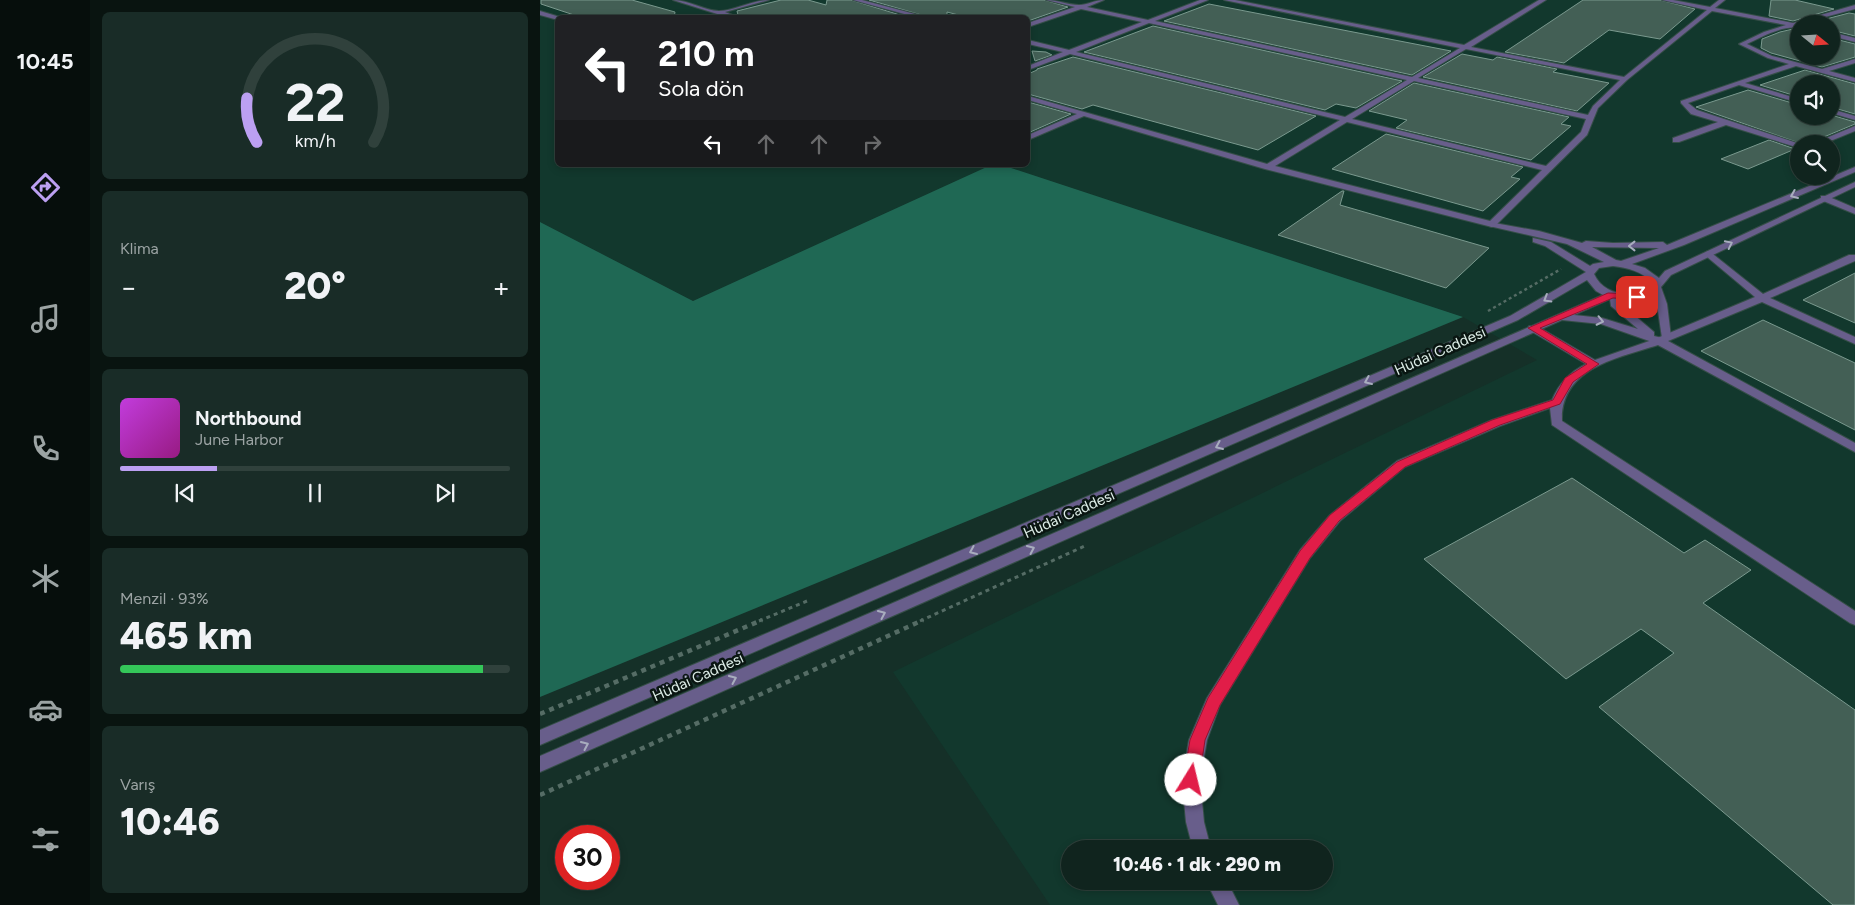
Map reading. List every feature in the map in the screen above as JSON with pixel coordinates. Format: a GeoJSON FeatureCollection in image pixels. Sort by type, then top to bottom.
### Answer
{"type":"FeatureCollection","features":[{"type":"Feature","properties":{"kind":"street"},"geometry":{"type":"LineString","coordinates":[[676,0],[728,15]]}},
{"type":"Feature","properties":{"kind":"street"},"geometry":{"type":"LineString","coordinates":[[719,12],[766,0]]}},
{"type":"Feature","properties":{"kind":"street"},"geometry":{"type":"LineString","coordinates":[[856,0],[916,15]]}},
{"type":"Feature","properties":{"kind":"street"},"geometry":{"type":"LineString","coordinates":[[1049,0],[1591,118]]}},
{"type":"Feature","properties":{"kind":"street"},"geometry":{"type":"LineString","coordinates":[[1030,24],[1101,0]]}},
{"type":"Feature","properties":{"kind":"street"},"geometry":{"type":"LineString","coordinates":[[1030,67],[1205,0]]}},
{"type":"Feature","properties":{"kind":"street"},"geometry":{"type":"LineString","coordinates":[[1227,0],[1625,79]]}},
{"type":"Feature","properties":{"kind":"street"},"geometry":{"type":"LineString","coordinates":[[1268,167],[1543,0]]}},
{"type":"Feature","properties":{"kind":"street"},"geometry":{"type":"LineString","coordinates":[[1665,0],[1790,25]]}},
{"type":"Feature","properties":{"kind":"street"},"geometry":{"type":"LineString","coordinates":[[1492,224],[1584,133],[1595,107],[1625,79],[1722,0]]}},
{"type":"Feature","properties":{"kind":"street"},"geometry":{"type":"LineString","coordinates":[[1830,15],[1855,7]]}},
{"type":"Feature","properties":{"kind":"street"},"geometry":{"type":"LineString","coordinates":[[540,13],[555,17]]}},
{"type":"Feature","properties":{"kind":"street"},"geometry":{"type":"LineString","coordinates":[[1790,27],[1766,33],[1742,44],[1770,57],[1790,63]]}},
{"type":"Feature","properties":{"kind":"street"},"geometry":{"type":"LineString","coordinates":[[1840,36],[1855,40]]}},
{"type":"Feature","properties":{"kind":"street"},"geometry":{"type":"LineString","coordinates":[[1030,42],[1547,169]]}},
{"type":"Feature","properties":{"kind":"street"},"geometry":{"type":"LineString","coordinates":[[1823,71],[1855,61]]}},
{"type":"Feature","properties":{"kind":"street"},"geometry":{"type":"LineString","coordinates":[[1790,143],[1694,112],[1683,102],[1792,65]]}},
{"type":"Feature","properties":{"kind":"street"},"geometry":{"type":"LineString","coordinates":[[1799,65],[1855,80]]}},
{"type":"Feature","properties":{"kind":"street"},"geometry":{"type":"LineString","coordinates":[[1738,83],[1790,98]]}},
{"type":"Feature","properties":{"kind":"street"},"geometry":{"type":"LineString","coordinates":[[1030,99],[1268,167],[1492,224],[1573,242],[1613,246],[1681,243]]}},
{"type":"Feature","properties":{"kind":"street"},"geometry":{"type":"LineString","coordinates":[[1030,137],[1083,114]]}},
{"type":"Feature","properties":{"kind":"street"},"geometry":{"type":"LineString","coordinates":[[1840,114],[1855,118]]}},
{"type":"Feature","properties":{"kind":"street"},"geometry":{"type":"LineString","coordinates":[[1676,140],[1726,122]]}},
{"type":"Feature","properties":{"kind":"street"},"geometry":{"type":"LineString","coordinates":[[1838,135],[1855,128]]}},
{"type":"Feature","properties":{"kind":"street"},"geometry":{"type":"LineString","coordinates":[[1617,263],[1681,243],[1855,168]]}},
{"type":"Feature","properties":{"kind":"street"},"geometry":{"type":"LineString","coordinates":[[1492,224],[1548,244],[1590,272],[1590,279],[1614,296],[1637,297],[1657,287],[1668,273],[1855,184]]}},
{"type":"Feature","properties":{"kind":"street"},"geometry":{"type":"LineString","coordinates":[[1824,198],[1855,211]]}},
{"type":"Feature","properties":{"kind":"street"},"geometry":{"type":"LineString","coordinates":[[1573,242],[1617,263],[1647,272],[1657,281],[1662,304],[1662,339]]}},
{"type":"Feature","properties":{"kind":"street"},"geometry":{"type":"LineString","coordinates":[[1709,254],[1762,298],[1855,341]]}},
{"type":"Feature","properties":{"kind":"street"},"geometry":{"type":"LineString","coordinates":[[1854,257],[1762,298],[1662,339],[1594,364],[1569,380],[1557,402],[1556,422],[1855,619]]}},
{"type":"Feature","properties":{"kind":"street","name":"Hüdai Caddesi"},"geometry":{"type":"LineString","coordinates":[[540,738],[1514,318],[1590,272],[1596,266],[1617,263]]}},
{"type":"Feature","properties":{"kind":"street"},"geometry":{"type":"LineString","coordinates":[[1614,296],[1615,304],[1662,339],[1855,448]]}},
{"type":"Feature","properties":{"kind":"street","name":"Hüdai Caddesi"},"geometry":{"type":"LineString","coordinates":[[540,764],[1533,328],[1614,296]]}},
{"type":"Feature","properties":{"kind":"street"},"geometry":{"type":"LineString","coordinates":[[1552,320],[1582,317],[1611,323],[1662,339]]}},
{"type":"Feature","properties":{"kind":"street"},"geometry":{"type":"LineString","coordinates":[[1533,328],[1594,364]]}},
{"type":"Feature","properties":{"kind":"street"},"geometry":{"type":"LineString","coordinates":[[1200,840],[1195,822],[1191,780],[1198,740],[1214,703],[1305,554],[1334,518],[1401,464],[1496,423],[1557,402]]}},
{"type":"Feature","properties":{"kind":"street"},"geometry":{"type":"LineString","coordinates":[[1221,890],[1229,905]]}},
{"type":"Feature","properties":{"kind":"path"},"geometry":{"type":"LineString","coordinates":[[540,795],[1091,543]]}},
{"type":"Feature","properties":{"kind":"shaded area"},"geometry":{"type":"Polygon","coordinates":[[[540,0],[1855,0],[1855,905],[1050,905],[893,672],[1537,360],[1463,317],[1008,167],[1030,167],[1030,15],[555,15],[555,167],[987,167],[693,301],[540,222],[540,0]]]}},
{"type":"Feature","properties":{"kind":"shaded area"},"geometry":{"type":"Polygon","coordinates":[[[987,167],[1008,167],[1463,317],[540,697],[540,222],[693,301],[987,167]]]}},
{"type":"Feature","properties":{"kind":"building"},"geometry":{"type":"Polygon","coordinates":[[[541,0],[632,0],[675,12],[674,15],[574,15],[541,4],[541,0]]]}},
{"type":"Feature","properties":{"kind":"building"},"geometry":{"type":"Polygon","coordinates":[[[781,0],[808,0],[826,5],[827,0],[851,0],[900,15],[738,15],[737,11],[781,0]]]}},
{"type":"Feature","properties":{"kind":"building"},"geometry":{"type":"Polygon","coordinates":[[[869,0],[1044,0],[1068,7],[1030,20],[1030,15],[958,15],[947,12],[947,15],[922,15],[869,0]]]}},
{"type":"Feature","properties":{"kind":"building"},"geometry":{"type":"Polygon","coordinates":[[[1583,0],[1660,0],[1695,9],[1660,39],[1609,30],[1564,63],[1505,52],[1583,0]]]}},
{"type":"Feature","properties":{"kind":"building"},"geometry":{"type":"Polygon","coordinates":[[[1771,0],[1795,0],[1834,9],[1814,15],[1790,15],[1790,20],[1769,16],[1771,0]]]}},
{"type":"Feature","properties":{"kind":"building"},"geometry":{"type":"Polygon","coordinates":[[[1209,4],[1451,51],[1412,75],[1164,21],[1209,4]]]}},
{"type":"Feature","properties":{"kind":"building"},"geometry":{"type":"Polygon","coordinates":[[[1849,13],[1855,14],[1855,36],[1840,32],[1840,15],[1849,13]]]}},
{"type":"Feature","properties":{"kind":"building"},"geometry":{"type":"Polygon","coordinates":[[[1153,26],[1402,81],[1356,108],[1336,104],[1325,110],[1084,52],[1153,26]]]}},
{"type":"Feature","properties":{"kind":"building"},"geometry":{"type":"Polygon","coordinates":[[[1790,30],[1790,58],[1761,48],[1762,39],[1790,30]]]}},
{"type":"Feature","properties":{"kind":"building"},"geometry":{"type":"Polygon","coordinates":[[[1840,40],[1855,44],[1855,57],[1840,62],[1840,40]]]}},
{"type":"Feature","properties":{"kind":"building"},"geometry":{"type":"Polygon","coordinates":[[[1032,51],[1046,52],[1052,55],[1035,61],[1032,51]]]}},
{"type":"Feature","properties":{"kind":"building"},"geometry":{"type":"Polygon","coordinates":[[[1462,54],[1493,60],[1497,57],[1557,69],[1553,72],[1609,83],[1577,111],[1423,77],[1462,54]]]}},
{"type":"Feature","properties":{"kind":"building"},"geometry":{"type":"Polygon","coordinates":[[[1073,57],[1316,116],[1258,150],[1093,105],[1082,109],[1030,95],[1030,73],[1073,57]]]}},
{"type":"Feature","properties":{"kind":"building"},"geometry":{"type":"Polygon","coordinates":[[[1805,70],[1823,75],[1790,75],[1805,70]]]}},
{"type":"Feature","properties":{"kind":"building"},"geometry":{"type":"Polygon","coordinates":[[[1790,75],[1790,94],[1760,85],[1790,75]]]}},
{"type":"Feature","properties":{"kind":"building"},"geometry":{"type":"Polygon","coordinates":[[[1840,80],[1855,84],[1855,114],[1840,110],[1840,80]]]}},
{"type":"Feature","properties":{"kind":"building"},"geometry":{"type":"Polygon","coordinates":[[[1414,83],[1569,117],[1561,124],[1571,126],[1531,160],[1396,128],[1407,120],[1369,111],[1414,83]]]}},
{"type":"Feature","properties":{"kind":"building"},"geometry":{"type":"Polygon","coordinates":[[[1748,90],[1790,102],[1790,125],[1840,125],[1840,118],[1855,122],[1855,124],[1829,135],[1790,135],[1790,140],[1696,107],[1748,90]]]}},
{"type":"Feature","properties":{"kind":"building"},"geometry":{"type":"Polygon","coordinates":[[[1030,103],[1071,114],[1030,132],[1030,103]]]}},
{"type":"Feature","properties":{"kind":"building"},"geometry":{"type":"Polygon","coordinates":[[[1386,134],[1523,167],[1511,177],[1520,179],[1483,211],[1332,169],[1386,134]]]}},
{"type":"Feature","properties":{"kind":"building"},"geometry":{"type":"Polygon","coordinates":[[[1769,140],[1790,147],[1790,151],[1748,169],[1721,159],[1769,140]]]}},
{"type":"Feature","properties":{"kind":"building"},"geometry":{"type":"Polygon","coordinates":[[[1344,191],[1340,205],[1489,248],[1446,288],[1278,235],[1344,191]]]}},
{"type":"Feature","properties":{"kind":"building"},"geometry":{"type":"Polygon","coordinates":[[[1855,273],[1855,323],[1803,300],[1855,273]]]}},
{"type":"Feature","properties":{"kind":"building"},"geometry":{"type":"Polygon","coordinates":[[[1763,320],[1855,363],[1855,430],[1701,351],[1763,320]]]}},
{"type":"Feature","properties":{"kind":"building"},"geometry":{"type":"Polygon","coordinates":[[[1572,478],[1684,553],[1705,540],[1751,570],[1703,603],[1855,710],[1855,905],[1833,905],[1599,707],[1674,653],[1641,629],[1566,679],[1424,559],[1572,478]]]}},
{"type":"Feature","properties":{"kind":"route"},"geometry":{"type":"LineString","coordinates":[[1191,780],[1198,740],[1214,703],[1305,554],[1334,518],[1401,464],[1496,423],[1557,402],[1569,380],[1594,364],[1533,328],[1612,295],[1637,297]]}}]}
